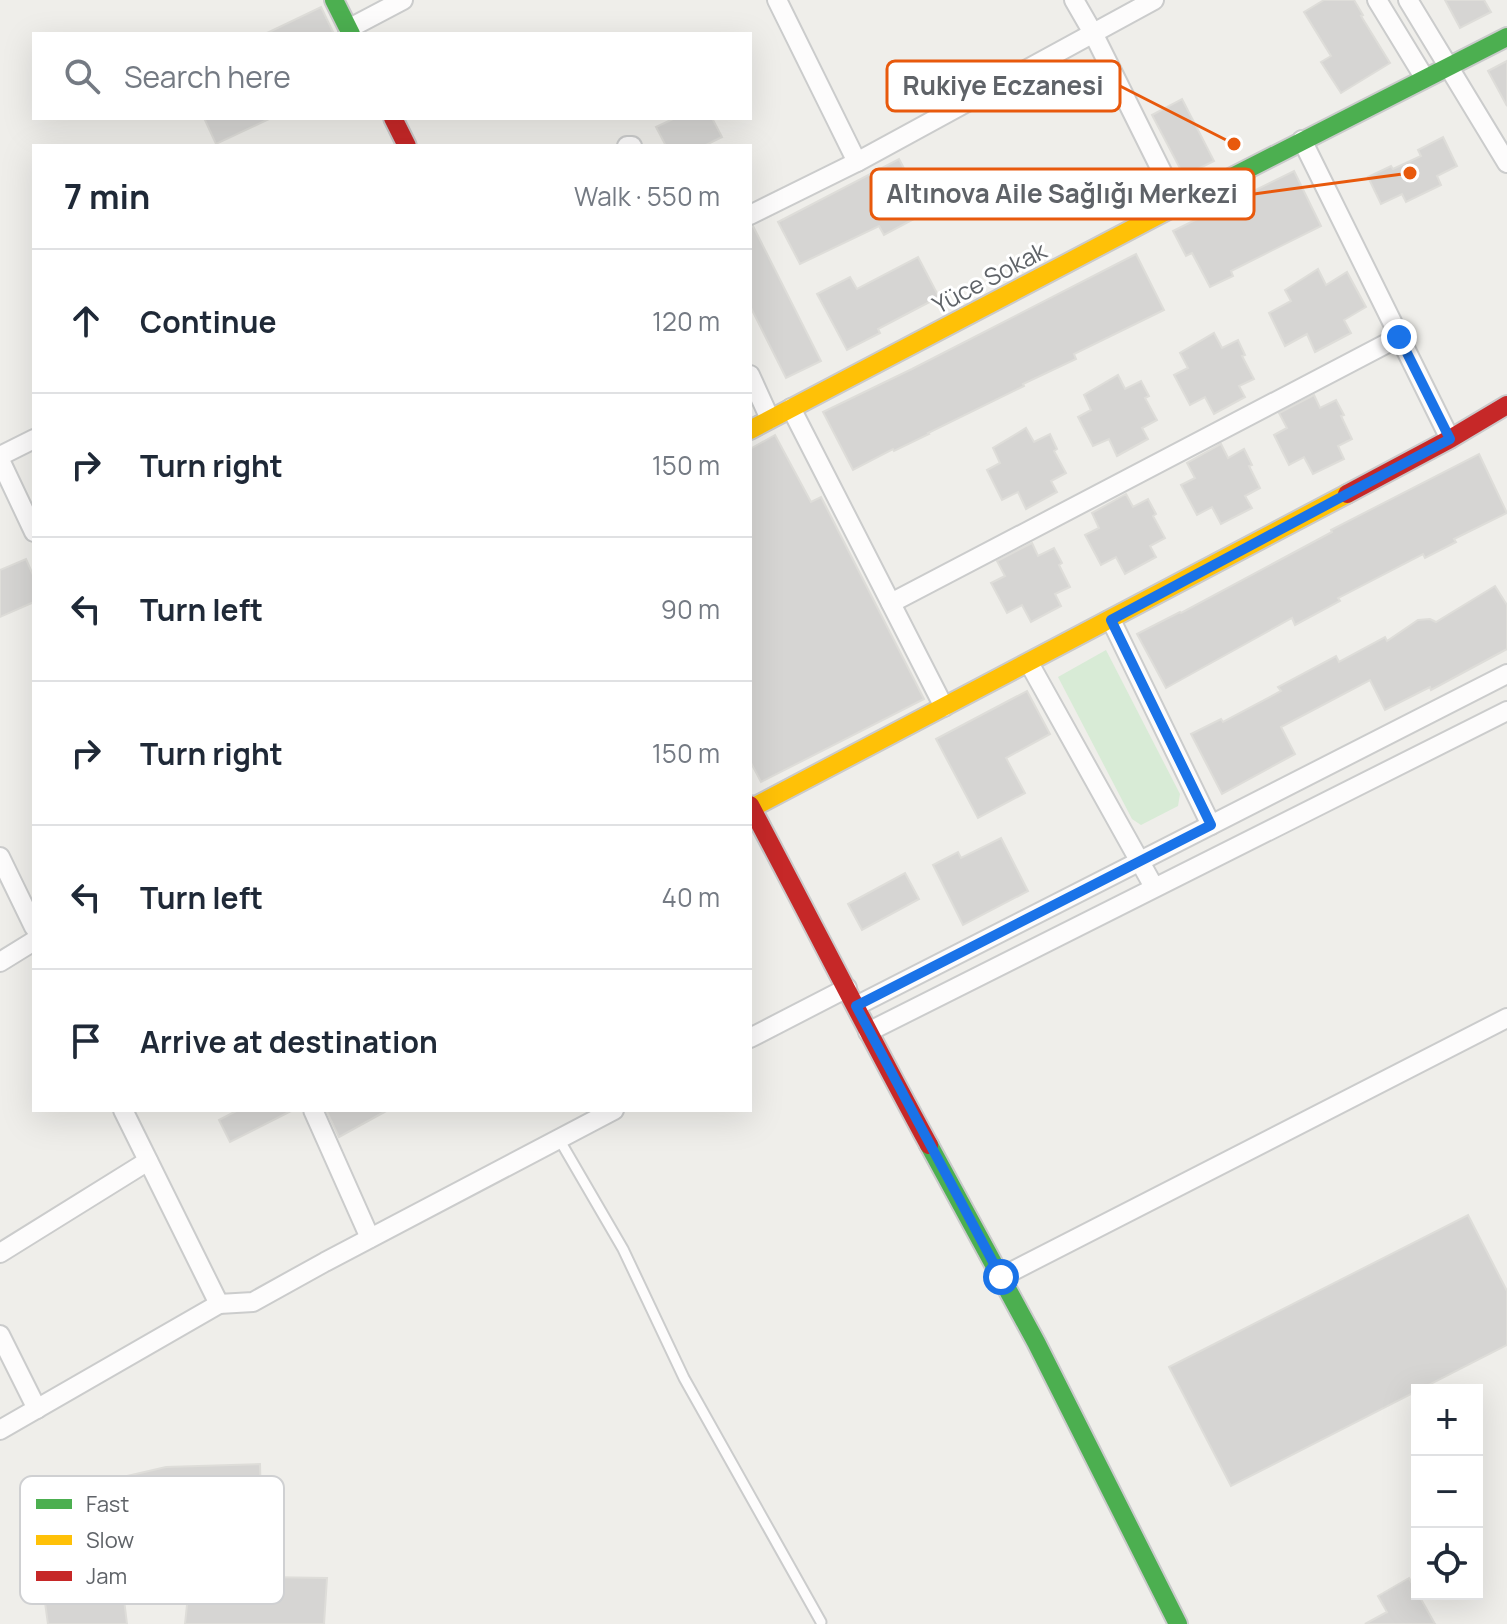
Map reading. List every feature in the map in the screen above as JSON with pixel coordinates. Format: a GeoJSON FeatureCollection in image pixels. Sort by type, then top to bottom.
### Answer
{"type":"FeatureCollection","features":[{"type":"Feature","properties":{"kind":"street"},"geometry":{"type":"LineString","coordinates":[[334,0],[350,32],[403,0]]}},
{"type":"Feature","properties":{"kind":"street"},"geometry":{"type":"LineString","coordinates":[[777,0],[857,162]]}},
{"type":"Feature","properties":{"kind":"street"},"geometry":{"type":"LineString","coordinates":[[1074,0],[1178,204]]}},
{"type":"Feature","properties":{"kind":"street"},"geometry":{"type":"LineString","coordinates":[[752,214],[857,162],[1154,0]]}},
{"type":"Feature","properties":{"kind":"street"},"geometry":{"type":"LineString","coordinates":[[1377,0],[1424,77]]}},
{"type":"Feature","properties":{"kind":"street"},"geometry":{"type":"LineString","coordinates":[[1408,0],[1507,163]]}},
{"type":"Feature","properties":{"kind":"street","name":"Yüce Sokak"},"geometry":{"type":"LineString","coordinates":[[752,429],[1178,204],[1507,37]]}},
{"type":"Feature","properties":{"kind":"street"},"geometry":{"type":"LineString","coordinates":[[394,120],[406,144]]}},
{"type":"Feature","properties":{"kind":"street"},"geometry":{"type":"LineString","coordinates":[[1302,140],[1450,439]]}},
{"type":"Feature","properties":{"kind":"street"},"geometry":{"type":"LineString","coordinates":[[891,603],[1399,337]]}},
{"type":"Feature","properties":{"kind":"street"},"geometry":{"type":"LineString","coordinates":[[752,379],[770,419]]}},
{"type":"Feature","properties":{"kind":"street"},"geometry":{"type":"LineString","coordinates":[[752,807],[1111,620],[1450,439],[1507,405]]}},
{"type":"Feature","properties":{"kind":"street"},"geometry":{"type":"LineString","coordinates":[[791,408],[944,707]]}},
{"type":"Feature","properties":{"kind":"street"},"geometry":{"type":"LineString","coordinates":[[32,440],[0,458],[32,528]]}},
{"type":"Feature","properties":{"kind":"street"},"geometry":{"type":"LineString","coordinates":[[1111,620],[1211,825]]}},
{"type":"Feature","properties":{"kind":"street"},"geometry":{"type":"LineString","coordinates":[[1029,663],[1154,887]]}},
{"type":"Feature","properties":{"kind":"street"},"geometry":{"type":"LineString","coordinates":[[856,1006],[1507,674]]}},
{"type":"Feature","properties":{"kind":"street"},"geometry":{"type":"LineString","coordinates":[[868,1032],[1507,711]]}},
{"type":"Feature","properties":{"kind":"street"},"geometry":{"type":"LineString","coordinates":[[752,810],[1036,1342],[1178,1624]]}},
{"type":"Feature","properties":{"kind":"street"},"geometry":{"type":"LineString","coordinates":[[2,867],[32,923]]}},
{"type":"Feature","properties":{"kind":"street"},"geometry":{"type":"LineString","coordinates":[[0,962],[32,942]]}},
{"type":"Feature","properties":{"kind":"street"},"geometry":{"type":"LineString","coordinates":[[752,1037],[847,988]]}},
{"type":"Feature","properties":{"kind":"street"},"geometry":{"type":"LineString","coordinates":[[1001,1277],[1507,1018]]}},
{"type":"Feature","properties":{"kind":"street"},"geometry":{"type":"LineString","coordinates":[[124,1112],[219,1304]]}},
{"type":"Feature","properties":{"kind":"street"},"geometry":{"type":"LineString","coordinates":[[314,1112],[370,1238]]}},
{"type":"Feature","properties":{"kind":"street"},"geometry":{"type":"LineString","coordinates":[[0,1430],[219,1304],[253,1302],[610,1112]]}},
{"type":"Feature","properties":{"kind":"street"},"geometry":{"type":"LineString","coordinates":[[0,1253],[148,1161]]}},
{"type":"Feature","properties":{"kind":"street"},"geometry":{"type":"LineString","coordinates":[[0,1335],[37,1409]]}},
{"type":"Feature","properties":{"kind":"lane"},"geometry":{"type":"LineString","coordinates":[[559,1139],[623,1249],[684,1378],[821,1622]]}},
{"type":"Feature","properties":{"kind":"green space"},"geometry":{"type":"Polygon","coordinates":[[[1106,650],[1180,794],[1178,806],[1141,825],[1132,819],[1058,677],[1106,650]]]}},
{"type":"Feature","properties":{"kind":"building"},"geometry":{"type":"Polygon","coordinates":[[[1324,0],[1354,0],[1390,63],[1341,93],[1321,62],[1331,56],[1304,12],[1324,0]]]}},
{"type":"Feature","properties":{"kind":"building"},"geometry":{"type":"Polygon","coordinates":[[[1445,0],[1484,0],[1491,12],[1460,28],[1445,0]]]}},
{"type":"Feature","properties":{"kind":"building"},"geometry":{"type":"Polygon","coordinates":[[[321,7],[333,32],[269,32],[321,7]]]}},
{"type":"Feature","properties":{"kind":"building"},"geometry":{"type":"Polygon","coordinates":[[[1507,61],[1507,106],[1488,71],[1507,61]]]}},
{"type":"Feature","properties":{"kind":"building"},"geometry":{"type":"Polygon","coordinates":[[[1182,99],[1214,161],[1184,176],[1152,115],[1182,99]]]}},
{"type":"Feature","properties":{"kind":"building"},"geometry":{"type":"Polygon","coordinates":[[[205,120],[267,120],[216,144],[205,120]]]}},
{"type":"Feature","properties":{"kind":"building"},"geometry":{"type":"Polygon","coordinates":[[[671,120],[713,120],[722,137],[708,144],[665,144],[656,127],[671,120]]]}},
{"type":"Feature","properties":{"kind":"building"},"geometry":{"type":"Polygon","coordinates":[[[1443,137],[1457,166],[1437,176],[1441,185],[1406,202],[1402,194],[1381,204],[1368,177],[1421,156],[1418,150],[1443,137]]]}},
{"type":"Feature","properties":{"kind":"building"},"geometry":{"type":"Polygon","coordinates":[[[899,159],[927,212],[884,235],[879,226],[800,264],[778,222],[899,159]]]}},
{"type":"Feature","properties":{"kind":"building"},"geometry":{"type":"Polygon","coordinates":[[[1294,171],[1321,226],[1231,271],[1233,276],[1210,287],[1192,253],[1186,256],[1173,231],[1294,171]]]}},
{"type":"Feature","properties":{"kind":"building"},"geometry":{"type":"Polygon","coordinates":[[[752,226],[821,361],[786,378],[752,310],[752,226]]]}},
{"type":"Feature","properties":{"kind":"building"},"geometry":{"type":"Polygon","coordinates":[[[1136,254],[1164,310],[1074,354],[1076,359],[1024,386],[853,470],[823,412],[1136,254]]]}},
{"type":"Feature","properties":{"kind":"building"},"geometry":{"type":"Polygon","coordinates":[[[918,257],[939,297],[878,329],[880,333],[847,350],[817,294],[850,277],[857,289],[918,257]]]}},
{"type":"Feature","properties":{"kind":"building"},"geometry":{"type":"Polygon","coordinates":[[[1318,269],[1326,285],[1347,272],[1366,307],[1344,320],[1351,333],[1315,352],[1307,334],[1285,346],[1269,313],[1291,301],[1285,290],[1318,269]]]}},
{"type":"Feature","properties":{"kind":"building"},"geometry":{"type":"Polygon","coordinates":[[[1214,333],[1222,348],[1238,340],[1254,379],[1239,386],[1245,397],[1214,414],[1205,397],[1190,405],[1174,375],[1188,368],[1180,353],[1214,333]]]}},
{"type":"Feature","properties":{"kind":"building"},"geometry":{"type":"Polygon","coordinates":[[[1118,375],[1125,389],[1141,381],[1149,396],[1145,398],[1157,420],[1142,428],[1148,439],[1117,456],[1109,439],[1093,446],[1078,417],[1091,410],[1084,395],[1118,375]]]}},
{"type":"Feature","properties":{"kind":"building"},"geometry":{"type":"Polygon","coordinates":[[[1314,395],[1320,408],[1336,400],[1352,439],[1338,446],[1344,459],[1313,474],[1304,457],[1289,465],[1274,435],[1287,428],[1279,413],[1314,395]]]}},
{"type":"Feature","properties":{"kind":"building"},"geometry":{"type":"Polygon","coordinates":[[[1026,428],[1034,442],[1050,434],[1057,449],[1054,451],[1066,473],[1051,481],[1057,492],[1026,509],[1018,492],[1002,500],[987,470],[1000,463],[993,448],[1026,428]]]}},
{"type":"Feature","properties":{"kind":"building"},"geometry":{"type":"Polygon","coordinates":[[[775,435],[811,502],[821,497],[924,699],[761,782],[752,765],[752,448],[775,435]]]}},
{"type":"Feature","properties":{"kind":"building"},"geometry":{"type":"Polygon","coordinates":[[[1221,444],[1228,458],[1244,449],[1260,488],[1245,496],[1252,508],[1221,524],[1212,507],[1197,515],[1181,485],[1195,478],[1187,463],[1221,444]]]}},
{"type":"Feature","properties":{"kind":"building"},"geometry":{"type":"Polygon","coordinates":[[[1479,454],[1507,513],[1454,539],[1456,542],[1425,558],[1423,554],[1338,598],[1340,601],[1295,625],[1292,618],[1166,688],[1137,634],[1479,454]]]}},
{"type":"Feature","properties":{"kind":"building"},"geometry":{"type":"Polygon","coordinates":[[[1126,494],[1133,507],[1148,499],[1165,538],[1150,546],[1156,557],[1125,574],[1116,557],[1101,565],[1085,535],[1099,528],[1092,513],[1126,494]]]}},
{"type":"Feature","properties":{"kind":"building"},"geometry":{"type":"Polygon","coordinates":[[[1032,543],[1038,556],[1054,548],[1070,587],[1055,594],[1061,606],[1031,622],[1022,605],[1007,613],[991,583],[1005,576],[997,561],[1032,543]]]}},
{"type":"Feature","properties":{"kind":"building"},"geometry":{"type":"Polygon","coordinates":[[[26,559],[32,572],[32,603],[0,617],[0,570],[26,559]]]}},
{"type":"Feature","properties":{"kind":"building"},"geometry":{"type":"Polygon","coordinates":[[[1495,586],[1507,605],[1507,649],[1431,690],[1430,687],[1385,710],[1370,680],[1281,727],[1295,754],[1222,794],[1191,734],[1221,719],[1223,722],[1281,691],[1278,687],[1336,656],[1339,662],[1385,637],[1387,641],[1418,620],[1436,622],[1495,586]]]}},
{"type":"Feature","properties":{"kind":"building"},"geometry":{"type":"Polygon","coordinates":[[[1027,691],[1050,734],[1006,758],[1025,793],[978,818],[936,739],[1027,691]]]}},
{"type":"Feature","properties":{"kind":"building"},"geometry":{"type":"Polygon","coordinates":[[[1001,838],[1028,891],[963,925],[933,865],[958,852],[961,858],[1001,838]]]}},
{"type":"Feature","properties":{"kind":"building"},"geometry":{"type":"Polygon","coordinates":[[[905,873],[919,899],[862,930],[848,904],[905,873]]]}},
{"type":"Feature","properties":{"kind":"building"},"geometry":{"type":"Polygon","coordinates":[[[234,1112],[289,1112],[230,1142],[219,1120],[234,1112]]]}},
{"type":"Feature","properties":{"kind":"building"},"geometry":{"type":"Polygon","coordinates":[[[327,1112],[384,1112],[339,1137],[327,1112]]]}},
{"type":"Feature","properties":{"kind":"building"},"geometry":{"type":"Polygon","coordinates":[[[1468,1215],[1507,1291],[1507,1345],[1431,1384],[1411,1384],[1411,1394],[1231,1486],[1169,1367],[1468,1215]]]}},
{"type":"Feature","properties":{"kind":"building"},"geometry":{"type":"Polygon","coordinates":[[[260,1464],[260,1476],[127,1476],[166,1467],[260,1464]]]}},
{"type":"Feature","properties":{"kind":"building"},"geometry":{"type":"Polygon","coordinates":[[[284,1577],[327,1578],[324,1624],[185,1624],[187,1604],[284,1604],[284,1577]]]}},
{"type":"Feature","properties":{"kind":"building"},"geometry":{"type":"Polygon","coordinates":[[[1409,1578],[1411,1600],[1421,1600],[1435,1624],[1365,1624],[1387,1612],[1378,1596],[1409,1578]]]}},
{"type":"Feature","properties":{"kind":"building"},"geometry":{"type":"Polygon","coordinates":[[[45,1604],[125,1604],[127,1624],[48,1624],[45,1604]]]}},
{"type":"Feature","properties":{"kind":"traffic: fast"},"geometry":{"type":"LineString","coordinates":[[334,0],[350,32]]}},
{"type":"Feature","properties":{"kind":"traffic: fast"},"geometry":{"type":"LineString","coordinates":[[1189,199],[1507,37]]}},
{"type":"Feature","properties":{"kind":"traffic: fast"},"geometry":{"type":"LineString","coordinates":[[929,1145],[1036,1342],[1178,1624]]}},
{"type":"Feature","properties":{"kind":"traffic: slow"},"geometry":{"type":"LineString","coordinates":[[752,429],[1189,199]]}},
{"type":"Feature","properties":{"kind":"traffic: slow"},"geometry":{"type":"LineString","coordinates":[[752,808],[1347,494]]}},
{"type":"Feature","properties":{"kind":"traffic: jam"},"geometry":{"type":"LineString","coordinates":[[394,120],[406,144]]}},
{"type":"Feature","properties":{"kind":"traffic: jam"},"geometry":{"type":"LineString","coordinates":[[1347,494],[1507,405]]}},
{"type":"Feature","properties":{"kind":"traffic: jam"},"geometry":{"type":"LineString","coordinates":[[752,809],[929,1145]]}},
{"type":"Feature","properties":{"kind":"place","name":"Rukiye Eczanesi"},"geometry":{"type":"Point","coordinates":[1234,144]}},
{"type":"Feature","properties":{"kind":"place","name":"Altınova Aile Sağlığı Merkezi"},"geometry":{"type":"Point","coordinates":[1410,173]}},
{"type":"Feature","properties":{"kind":"route"},"geometry":{"type":"LineString","coordinates":[[1001,1277],[856,1006],[1211,825],[1111,620],[1450,439],[1399,337]]}}]}
